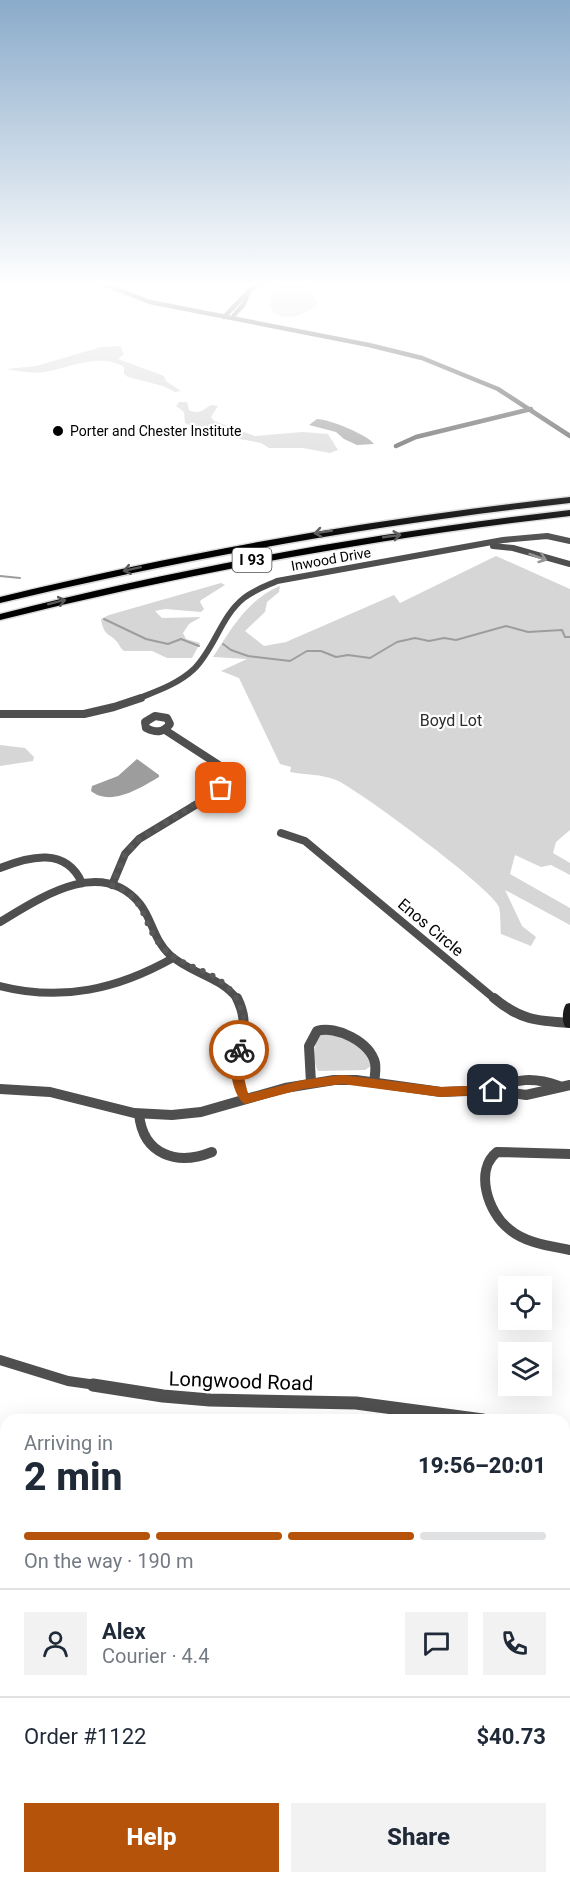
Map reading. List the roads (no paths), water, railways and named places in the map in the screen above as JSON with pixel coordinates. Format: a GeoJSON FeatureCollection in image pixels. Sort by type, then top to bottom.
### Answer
{"type":"FeatureCollection","features":[{"type":"Feature","properties":{"kind":"highway","name":"I 93"},"geometry":{"type":"LineString","coordinates":[[0,600],[150,565],[303,535],[462,512],[570,500]]}},
{"type":"Feature","properties":{"kind":"highway","name":"I 93"},"geometry":{"type":"LineString","coordinates":[[0,618],[175,575],[298,551],[458,526],[570,513]]}},
{"type":"Feature","properties":{"kind":"main road"},"geometry":{"type":"LineString","coordinates":[[570,1008],[570,1023]]}},
{"type":"Feature","properties":{"kind":"street"},"geometry":{"type":"LineString","coordinates":[[453,370],[492,385],[570,436]]}},
{"type":"Feature","properties":{"kind":"street"},"geometry":{"type":"LineString","coordinates":[[396,446],[416,436],[531,409]]}},
{"type":"Feature","properties":{"kind":"street","name":"Inwood Drive"},"geometry":{"type":"LineString","coordinates":[[0,714],[84,714],[126,704],[169,686],[193,669],[203,658],[232,608],[257,589],[292,577],[531,537],[553,537],[570,541]]}},
{"type":"Feature","properties":{"kind":"street","name":"Inwood Drive"},"geometry":{"type":"LineString","coordinates":[[465,548],[507,547],[542,559],[570,564]]}},
{"type":"Feature","properties":{"kind":"street"},"geometry":{"type":"LineString","coordinates":[[112,885],[125,854],[136,842],[157,826],[217,792],[223,784],[223,772],[217,762],[165,730]]}},
{"type":"Feature","properties":{"kind":"street","name":"Enos Circle"},"geometry":{"type":"LineString","coordinates":[[281,832],[305,841],[509,1011],[530,1020],[570,1023]]}},
{"type":"Feature","properties":{"kind":"street"},"geometry":{"type":"LineString","coordinates":[[0,868],[27,859],[55,859],[73,866],[78,871],[82,883]]}},
{"type":"Feature","properties":{"kind":"street"},"geometry":{"type":"LineString","coordinates":[[0,922],[41,897],[82,883],[112,885],[137,900],[155,936],[173,958],[216,978],[230,990],[240,1005],[245,1028],[236,1065],[238,1082],[245,1099]]}},
{"type":"Feature","properties":{"kind":"street"},"geometry":{"type":"LineString","coordinates":[[0,986],[46,994],[88,991],[134,978],[173,958]]}},
{"type":"Feature","properties":{"kind":"street"},"geometry":{"type":"LineString","coordinates":[[311,1083],[307,1055],[309,1040],[317,1030],[327,1028],[340,1031],[370,1052],[376,1064],[374,1082]]}},
{"type":"Feature","properties":{"kind":"street"},"geometry":{"type":"LineString","coordinates":[[493,1090],[513,1081],[532,1078],[559,1086]]}},
{"type":"Feature","properties":{"kind":"street"},"geometry":{"type":"LineString","coordinates":[[0,1089],[60,1093],[139,1114],[192,1113],[311,1083],[342,1080],[374,1082],[441,1092],[493,1090],[526,1095],[570,1085]]}},
{"type":"Feature","properties":{"kind":"street"},"geometry":{"type":"LineString","coordinates":[[139,1114],[138,1125],[141,1133],[147,1143],[158,1151],[183,1158],[212,1152]]}},
{"type":"Feature","properties":{"kind":"street"},"geometry":{"type":"LineString","coordinates":[[570,1154],[497,1152],[489,1157],[484,1169],[491,1202],[505,1226],[524,1237],[570,1250]]}},
{"type":"Feature","properties":{"kind":"street","name":"Longwood Road"},"geometry":{"type":"LineString","coordinates":[[0,1360],[68,1381],[163,1396],[210,1400],[356,1403],[438,1414]]}},
{"type":"Feature","properties":{"kind":"waterway"},"geometry":{"type":"LineString","coordinates":[[0,576],[20,578]]}},
{"type":"Feature","properties":{"kind":"waterway"},"geometry":{"type":"LineString","coordinates":[[104,619],[146,639],[168,644],[181,639],[199,646]]}},
{"type":"Feature","properties":{"kind":"waterway"},"geometry":{"type":"LineString","coordinates":[[223,644],[231,650],[248,656],[290,661],[307,651],[321,651],[336,657],[348,655],[370,658],[397,642],[415,638],[429,641],[444,638],[456,640],[506,626],[528,632],[562,630],[565,637],[570,637]]}},
{"type":"Feature","properties":{"kind":"place","name":"Porter and Chester Institute"},"geometry":{"type":"Point","coordinates":[58,431]}},
{"type":"Feature","properties":{"kind":"park label","name":"Boyd Lot"},"geometry":{"type":"Point","coordinates":[451,720]}}]}
